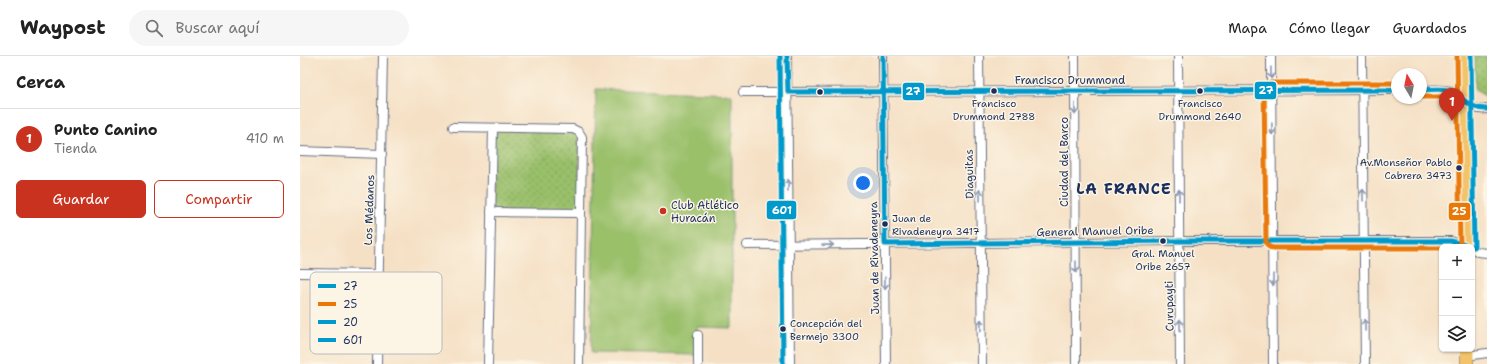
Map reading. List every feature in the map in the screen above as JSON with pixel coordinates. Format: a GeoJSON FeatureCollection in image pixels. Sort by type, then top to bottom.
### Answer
{"type":"FeatureCollection","features":[{"type":"Feature","properties":{"kind":"main road"},"geometry":{"type":"LineString","coordinates":[[1464,56],[1464,103],[1469,244]]}},
{"type":"Feature","properties":{"kind":"street","name":"Los Médanos"},"geometry":{"type":"LineString","coordinates":[[378,272],[382,154],[383,56]]}},
{"type":"Feature","properties":{"kind":"street"},"geometry":{"type":"LineString","coordinates":[[787,56],[790,364]]}},
{"type":"Feature","properties":{"kind":"street","name":"Juan de Rivadeneyra"},"geometry":{"type":"LineString","coordinates":[[883,56],[886,364]]}},
{"type":"Feature","properties":{"kind":"street","name":"Diaguitas"},"geometry":{"type":"LineString","coordinates":[[979,56],[982,364]]}},
{"type":"Feature","properties":{"kind":"street","name":"Ciudad del Barco"},"geometry":{"type":"LineString","coordinates":[[1074,56],[1076,364]]}},
{"type":"Feature","properties":{"kind":"street","name":"Curupayti"},"geometry":{"type":"LineString","coordinates":[[1178,56],[1180,364]]}},
{"type":"Feature","properties":{"kind":"street"},"geometry":{"type":"LineString","coordinates":[[1271,56],[1273,364]]}},
{"type":"Feature","properties":{"kind":"street"},"geometry":{"type":"LineString","coordinates":[[1362,56],[1365,364]]}},
{"type":"Feature","properties":{"kind":"street","name":"Francisco Drummond"},"geometry":{"type":"LineString","coordinates":[[743,92],[1391,90]]}},
{"type":"Feature","properties":{"kind":"street"},"geometry":{"type":"LineString","coordinates":[[1427,90],[1448,90],[1464,103],[1476,109],[1487,109]]}},
{"type":"Feature","properties":{"kind":"street"},"geometry":{"type":"LineString","coordinates":[[453,127],[573,129],[579,132],[582,138],[579,364]]}},
{"type":"Feature","properties":{"kind":"street"},"geometry":{"type":"LineString","coordinates":[[488,364],[493,128]]}},
{"type":"Feature","properties":{"kind":"street"},"geometry":{"type":"LineString","coordinates":[[300,151],[382,154]]}},
{"type":"Feature","properties":{"kind":"street"},"geometry":{"type":"LineString","coordinates":[[491,212],[581,213]]}},
{"type":"Feature","properties":{"kind":"street","name":"General Manuel Oribe"},"geometry":{"type":"LineString","coordinates":[[747,245],[789,246],[1179,241],[1451,241],[1460,244]]}},
{"type":"Feature","properties":{"kind":"street","name":"General Manuel Oribe"},"geometry":{"type":"LineString","coordinates":[[1475,250],[1487,253]]}},
{"type":"Feature","properties":{"kind":"street"},"geometry":{"type":"LineString","coordinates":[[300,273],[310,273]]}},
{"type":"Feature","properties":{"kind":"street"},"geometry":{"type":"LineString","coordinates":[[698,335],[698,364]]}},
{"type":"Feature","properties":{"kind":"street"},"geometry":{"type":"LineString","coordinates":[[1467,356],[1487,352]]}},
{"type":"Feature","properties":{"kind":"street","name":"Los Médanos"},"geometry":{"type":"LineString","coordinates":[[377,354],[377,364]]}},
{"type":"Feature","properties":{"kind":"green space"},"geometry":{"type":"Polygon","coordinates":[[[1475,56],[1487,56],[1487,97],[1475,90],[1475,56]]]}},
{"type":"Feature","properties":{"kind":"green space","name":"Club Atlético Huracán"},"geometry":{"type":"Polygon","coordinates":[[[596,89],[732,94],[732,328],[697,327],[697,355],[591,353],[596,89]]]}},
{"type":"Feature","properties":{"kind":"green space"},"geometry":{"type":"Polygon","coordinates":[[[492,128],[579,132],[581,213],[491,212],[492,128]]]}},
{"type":"Feature","properties":{"kind":"transit line","name":"601"},"geometry":{"type":"LineString","coordinates":[[780,56],[783,364]]}},
{"type":"Feature","properties":{"kind":"transit line","name":"27"},"geometry":{"type":"LineString","coordinates":[[787,56],[788,92],[1391,90]]}},
{"type":"Feature","properties":{"kind":"transit line","name":"27"},"geometry":{"type":"LineString","coordinates":[[883,56],[885,244],[1179,241],[1451,241],[1461,244]]}},
{"type":"Feature","properties":{"kind":"transit line","name":"25"},"geometry":{"type":"LineString","coordinates":[[1457,56],[1460,244]]}},
{"type":"Feature","properties":{"kind":"transit line","name":"20"},"geometry":{"type":"LineString","coordinates":[[1471,56],[1474,244]]}},
{"type":"Feature","properties":{"kind":"transit line","name":"25"},"geometry":{"type":"LineString","coordinates":[[1391,83],[1271,83],[1266,86],[1264,90],[1266,243],[1269,247],[1273,248],[1439,248]]}},
{"type":"Feature","properties":{"kind":"transit line","name":"27"},"geometry":{"type":"LineString","coordinates":[[1427,90],[1447,90],[1453,92],[1470,105],[1480,109],[1487,109]]}},
{"type":"Feature","properties":{"kind":"transit line","name":"25"},"geometry":{"type":"LineString","coordinates":[[1427,97],[1445,97],[1460,109]]}},
{"type":"Feature","properties":{"kind":"place","name":"Francisco Drummond 2788"},"geometry":{"type":"Point","coordinates":[994,91]}},
{"type":"Feature","properties":{"kind":"place","name":"Francisco Drummond 2640"},"geometry":{"type":"Point","coordinates":[1200,91]}},
{"type":"Feature","properties":{"kind":"place","name":"Punto Canino"},"geometry":{"type":"Point","coordinates":[1452,121]}},
{"type":"Feature","properties":{"kind":"place","name":"Av.Monseñor Pablo Cabrera 3473"},"geometry":{"type":"Point","coordinates":[1459,168]}},
{"type":"Feature","properties":{"kind":"place","name":"Club Atlético Huracán"},"geometry":{"type":"Point","coordinates":[663,211]}},
{"type":"Feature","properties":{"kind":"place","name":"Juan de Rivadeneyra 3417"},"geometry":{"type":"Point","coordinates":[885,224]}},
{"type":"Feature","properties":{"kind":"place","name":"Gral. Manuel Oribe 2657"},"geometry":{"type":"Point","coordinates":[1163,241]}},
{"type":"Feature","properties":{"kind":"place","name":"Concepción del Bermejo 3300"},"geometry":{"type":"Point","coordinates":[783,329]}},
{"type":"Feature","properties":{"kind":"district","name":"LA FRANCE"},"geometry":{"type":"Point","coordinates":[1124,189]}}]}
